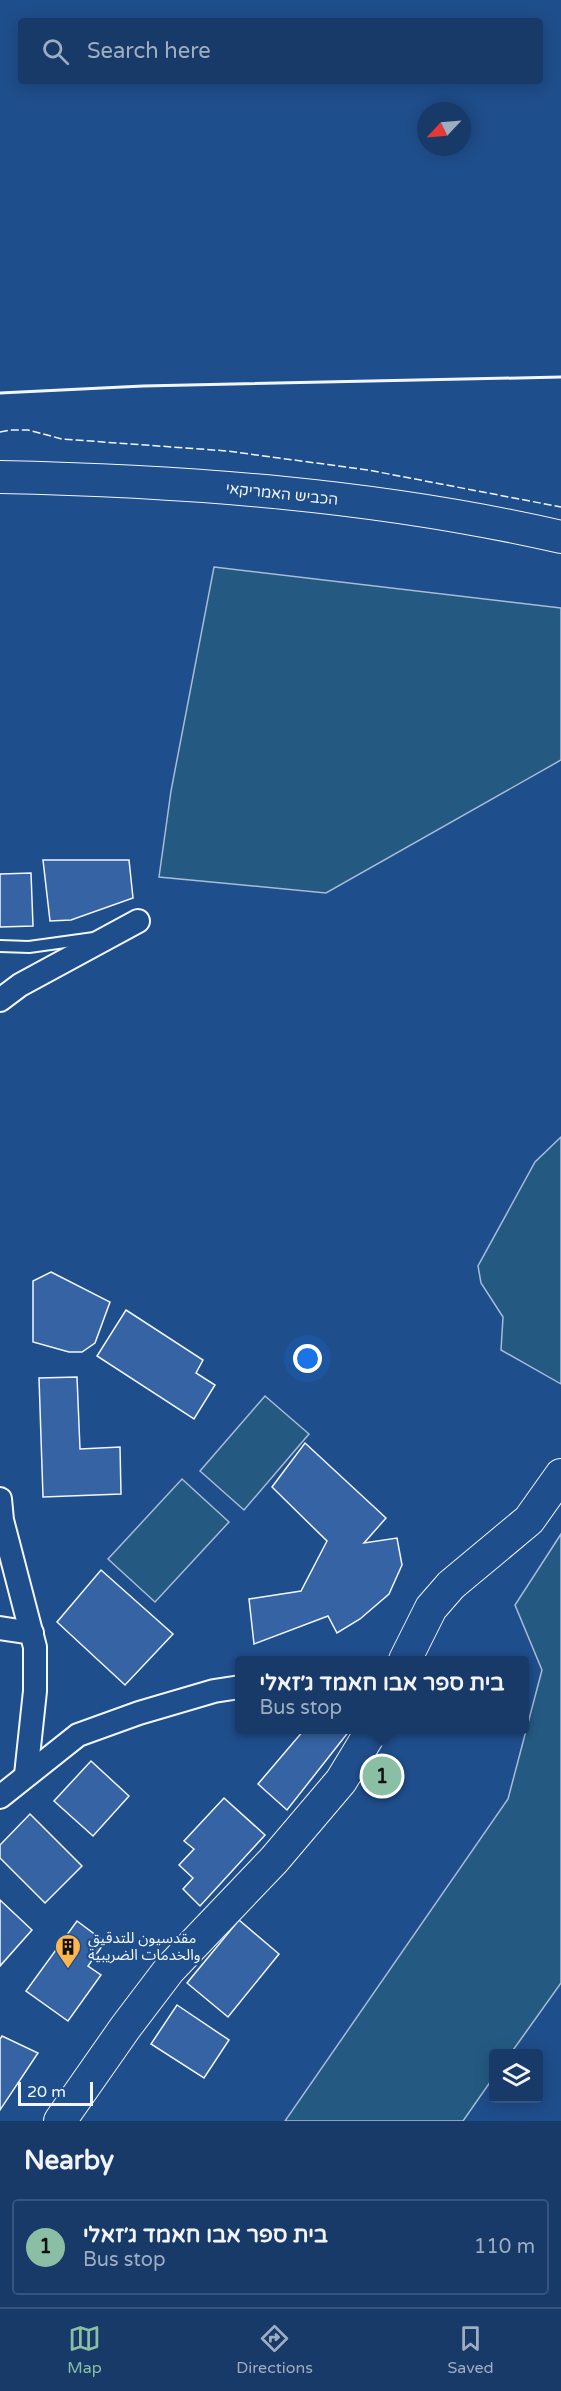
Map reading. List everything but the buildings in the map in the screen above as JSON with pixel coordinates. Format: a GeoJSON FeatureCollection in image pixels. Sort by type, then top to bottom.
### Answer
{"type":"FeatureCollection","features":[{"type":"Feature","properties":{"kind":"street","name":"הכביש האמריקאי"},"geometry":{"type":"LineString","coordinates":[[0,477],[179,484],[322,498],[514,526],[561,537]]}},
{"type":"Feature","properties":{"kind":"street"},"geometry":{"type":"LineString","coordinates":[[0,1000],[20,985],[138,921]]}},
{"type":"Feature","properties":{"kind":"street"},"geometry":{"type":"LineString","coordinates":[[407,1656],[431,1608],[451,1585],[529,1520],[561,1475]]}},
{"type":"Feature","properties":{"kind":"street"},"geometry":{"type":"LineString","coordinates":[[0,1499],[2,1520],[35,1647],[35,1691],[26,1775]]}},
{"type":"Feature","properties":{"kind":"street"},"geometry":{"type":"LineString","coordinates":[[0,1628],[32,1634]]}},
{"type":"Feature","properties":{"kind":"street"},"geometry":{"type":"LineString","coordinates":[[0,1797],[78,1735],[139,1713],[214,1691],[235,1688]]}},
{"type":"Feature","properties":{"kind":"street"},"geometry":{"type":"LineString","coordinates":[[60,2121],[169,1970],[274,1860],[341,1781],[370,1734]]}},
{"type":"Feature","properties":{"kind":"lane"},"geometry":{"type":"LineString","coordinates":[[0,946],[29,947],[112,935]]}},
{"type":"Feature","properties":{"kind":"shaded area"},"geometry":{"type":"Polygon","coordinates":[[[214,567],[561,608],[561,760],[326,893],[159,877],[171,791],[214,567]]]}},
{"type":"Feature","properties":{"kind":"shaded area"},"geometry":{"type":"Polygon","coordinates":[[[561,1137],[561,1384],[501,1350],[503,1317],[481,1283],[478,1266],[535,1162],[561,1137]]]}},
{"type":"Feature","properties":{"kind":"shaded area"},"geometry":{"type":"Polygon","coordinates":[[[265,1396],[309,1434],[244,1510],[200,1471],[265,1396]]]}},
{"type":"Feature","properties":{"kind":"shaded area"},"geometry":{"type":"Polygon","coordinates":[[[182,1479],[229,1522],[155,1602],[108,1559],[182,1479]]]}},
{"type":"Feature","properties":{"kind":"shaded area"},"geometry":{"type":"Polygon","coordinates":[[[561,1534],[561,1983],[514,2049],[489,2049],[489,2084],[463,2121],[285,2121],[508,1799],[525,1734],[529,1734],[529,1719],[542,1670],[515,1605],[561,1534]]]}},
{"type":"Feature","properties":{"kind":"fence"},"geometry":{"type":"LineString","coordinates":[[0,432],[28,430],[62,439],[227,451],[368,470],[561,507]]}},
{"type":"Feature","properties":{"kind":"wall"},"geometry":{"type":"LineString","coordinates":[[0,393],[143,386],[561,377]]}},
{"type":"Feature","properties":{"kind":"place","name":"בית ספר אבו חאמד ג׳זאלי"},"geometry":{"type":"Point","coordinates":[382,1776]}},
{"type":"Feature","properties":{"kind":"place","name":"مقدسيون للتدقيق والخدمات الضريبية"},"geometry":{"type":"Point","coordinates":[68,1970]}}]}
